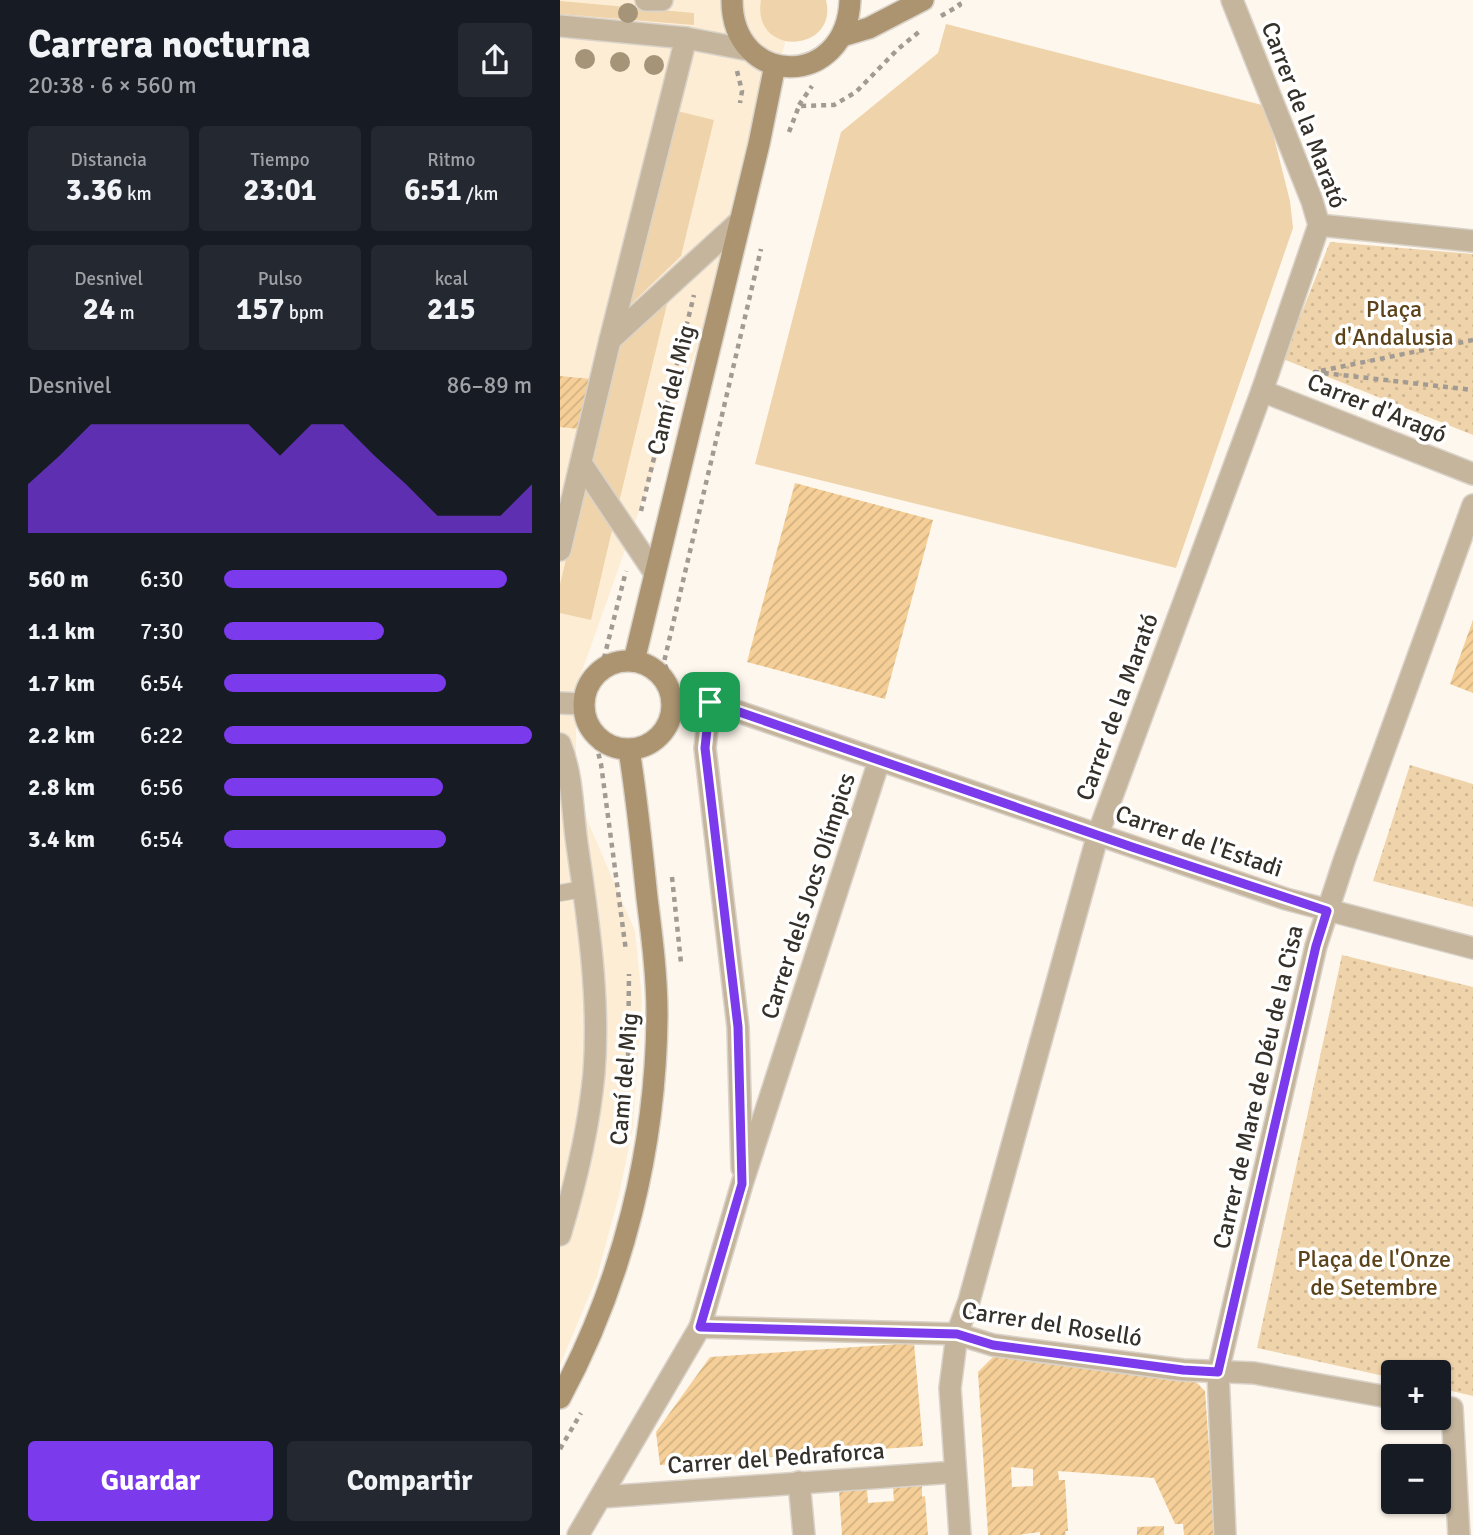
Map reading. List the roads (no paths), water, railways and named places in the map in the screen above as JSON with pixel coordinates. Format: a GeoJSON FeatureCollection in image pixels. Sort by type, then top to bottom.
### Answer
{"type":"FeatureCollection","features":[{"type":"Feature","properties":{"kind":"street"},"geometry":{"type":"LineString","coordinates":[[646,0],[663,0]]}},
{"type":"Feature","properties":{"kind":"street"},"geometry":{"type":"LineString","coordinates":[[732,0],[732,16],[741,55]]}},
{"type":"Feature","properties":{"kind":"street"},"geometry":{"type":"LineString","coordinates":[[560,26],[686,38],[775,65],[795,66],[814,62],[830,51],[842,36],[849,18],[849,0]]}},
{"type":"Feature","properties":{"kind":"street"},"geometry":{"type":"LineString","coordinates":[[842,36],[869,28],[923,0]]}},
{"type":"Feature","properties":{"kind":"street","name":"Carrer de la Marató"},"geometry":{"type":"LineString","coordinates":[[960,1535],[950,1388],[957,1334],[969,1301],[1098,834],[1262,391],[1319,225],[1312,201],[1232,0]]}},
{"type":"Feature","properties":{"kind":"street"},"geometry":{"type":"LineString","coordinates":[[560,550],[686,38]]}},
{"type":"Feature","properties":{"kind":"street","name":"Camí del Mig"},"geometry":{"type":"LineString","coordinates":[[634,661],[759,144],[775,65]]}},
{"type":"Feature","properties":{"kind":"street","name":"Camí del Mig"},"geometry":{"type":"LineString","coordinates":[[610,340],[740,220]]}},
{"type":"Feature","properties":{"kind":"street"},"geometry":{"type":"LineString","coordinates":[[1319,225],[1473,242]]}},
{"type":"Feature","properties":{"kind":"street","name":"Carrer d'Aragó"},"geometry":{"type":"LineString","coordinates":[[1262,391],[1473,474]]}},
{"type":"Feature","properties":{"kind":"street"},"geometry":{"type":"LineString","coordinates":[[581,463],[654,572]]}},
{"type":"Feature","properties":{"kind":"street","name":"Carrer de Mare de Déu de la Cisa"},"geometry":{"type":"LineString","coordinates":[[1226,1535],[1218,1372],[1316,946],[1473,505]]}},
{"type":"Feature","properties":{"kind":"street"},"geometry":{"type":"LineString","coordinates":[[634,661],[645,664],[664,679],[672,701],[672,715],[659,737],[648,745],[629,750],[610,747],[598,739],[574,703],[599,671],[610,665],[634,661]]}},
{"type":"Feature","properties":{"kind":"street","name":"Carrer de l'Estadi"},"geometry":{"type":"LineString","coordinates":[[672,701],[710,702],[1327,911],[1473,948]]}},
{"type":"Feature","properties":{"kind":"street"},"geometry":{"type":"LineString","coordinates":[[710,702],[705,748],[738,1027],[742,1184]]}},
{"type":"Feature","properties":{"kind":"street","name":"Camí del Mig"},"geometry":{"type":"LineString","coordinates":[[560,744],[571,782],[589,925],[594,1072],[584,1142],[560,1235]]}},
{"type":"Feature","properties":{"kind":"street","name":"Camí del Mig"},"geometry":{"type":"LineString","coordinates":[[560,1398],[579,1362],[610,1285],[626,1234],[650,1125],[657,1012],[654,955],[629,750]]}},
{"type":"Feature","properties":{"kind":"street","name":"Carrer dels Jocs Olímpics"},"geometry":{"type":"LineString","coordinates":[[700,1327],[742,1184],[879,761]]}},
{"type":"Feature","properties":{"kind":"street"},"geometry":{"type":"LineString","coordinates":[[578,1535],[700,1327]]}},
{"type":"Feature","properties":{"kind":"street","name":"Carrer del Roselló"},"geometry":{"type":"LineString","coordinates":[[700,1327],[957,1334],[993,1345],[1183,1370],[1254,1373],[1381,1396]]}},
{"type":"Feature","properties":{"kind":"street"},"geometry":{"type":"LineString","coordinates":[[1454,1409],[1459,1535]]}},
{"type":"Feature","properties":{"kind":"street","name":"Carrer del Pedraforca"},"geometry":{"type":"LineString","coordinates":[[602,1497],[955,1472]]}},
{"type":"Feature","properties":{"kind":"street"},"geometry":{"type":"LineString","coordinates":[[799,1482],[804,1535]]}},
{"type":"Feature","properties":{"kind":"lane"},"geometry":{"type":"LineString","coordinates":[[560,893],[583,889]]}},
{"type":"Feature","properties":{"kind":"park label","name":"Plaça d'Andalusia"},"geometry":{"type":"Point","coordinates":[1394,323]}},
{"type":"Feature","properties":{"kind":"park label","name":"Plaça de l'Onze de Setembre"},"geometry":{"type":"Point","coordinates":[1374,1273]}}]}
